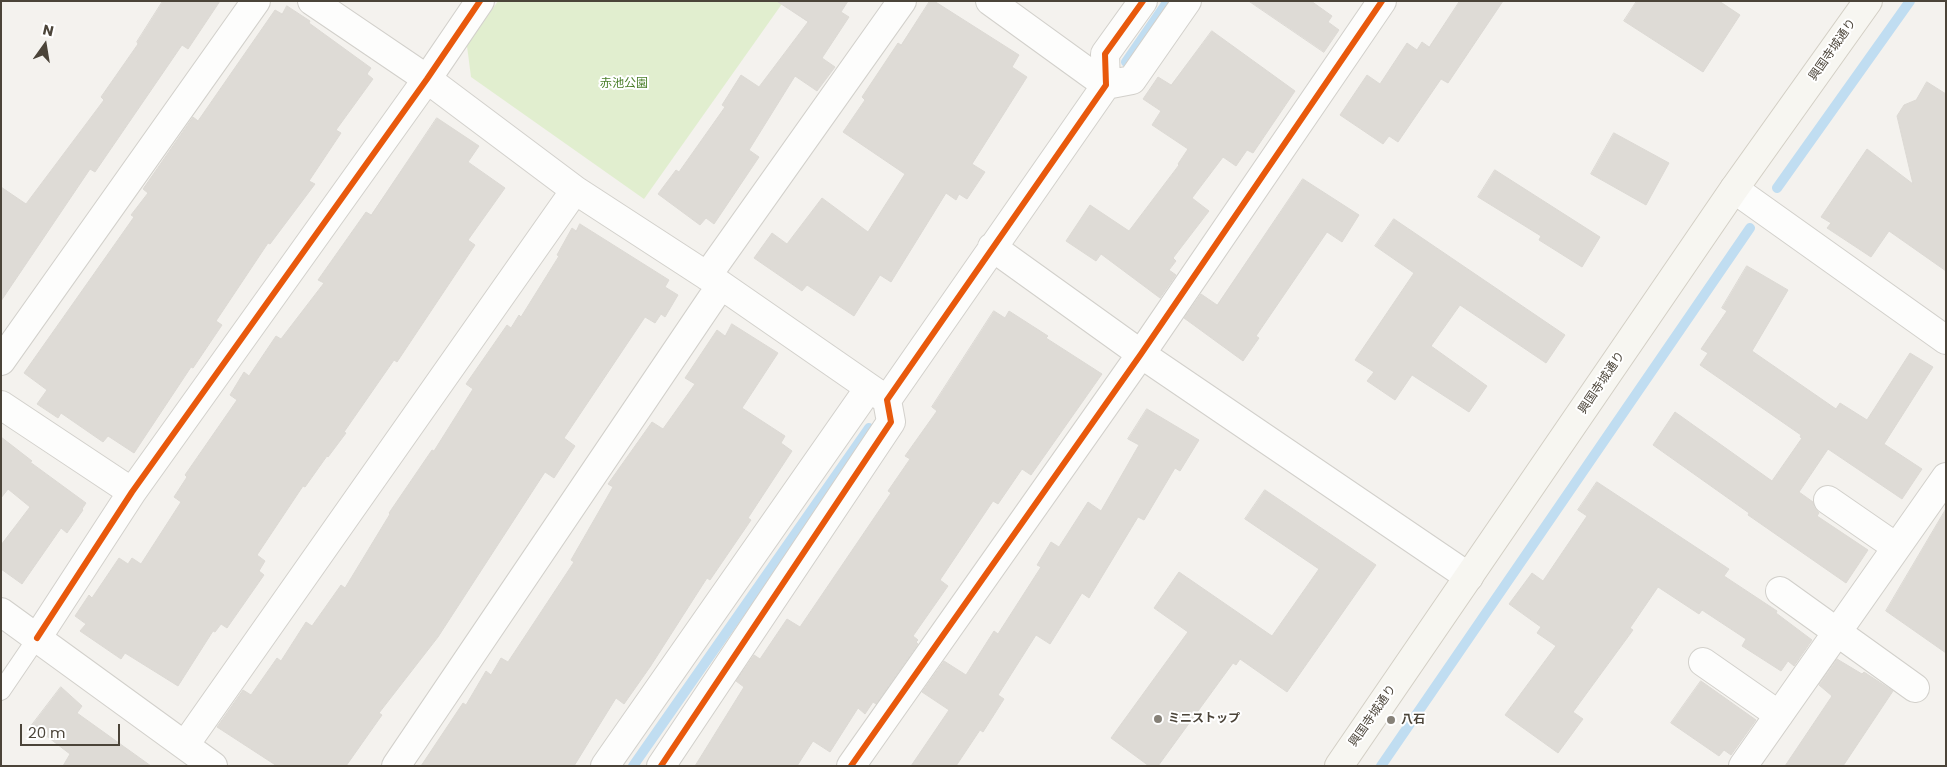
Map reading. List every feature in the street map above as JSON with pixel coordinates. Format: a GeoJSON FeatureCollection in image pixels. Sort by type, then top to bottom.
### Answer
{"type":"FeatureCollection","features":[{"type":"Feature","properties":{"kind":"main road","name":"興国寺城通り"},"geometry":{"type":"LineString","coordinates":[[1339,766],[1734,189],[1868,1]]}},
{"type":"Feature","properties":{"kind":"street"},"geometry":{"type":"LineString","coordinates":[[1,361],[256,1]]}},
{"type":"Feature","properties":{"kind":"street"},"geometry":{"type":"LineString","coordinates":[[312,1],[427,79],[575,190],[714,281],[878,394],[890,422],[661,766]]}},
{"type":"Feature","properties":{"kind":"street"},"geometry":{"type":"LineString","coordinates":[[37,638],[132,492],[427,79],[480,1]]}},
{"type":"Feature","properties":{"kind":"street"},"geometry":{"type":"LineString","coordinates":[[396,766],[714,281],[902,1]]}},
{"type":"Feature","properties":{"kind":"street"},"geometry":{"type":"LineString","coordinates":[[990,1],[1106,85],[1132,80],[1187,1]]}},
{"type":"Feature","properties":{"kind":"street"},"geometry":{"type":"LineString","coordinates":[[605,766],[878,394],[992,247],[1106,85],[1106,54],[1143,1]]}},
{"type":"Feature","properties":{"kind":"street"},"geometry":{"type":"LineString","coordinates":[[852,766],[1141,354],[1382,1]]}},
{"type":"Feature","properties":{"kind":"street"},"geometry":{"type":"LineString","coordinates":[[1734,189],[1946,340]]}},
{"type":"Feature","properties":{"kind":"street"},"geometry":{"type":"LineString","coordinates":[[185,745],[575,190]]}},
{"type":"Feature","properties":{"kind":"street"},"geometry":{"type":"LineString","coordinates":[[992,247],[1141,354],[1469,577]]}},
{"type":"Feature","properties":{"kind":"street"},"geometry":{"type":"LineString","coordinates":[[1,405],[132,492]]}},
{"type":"Feature","properties":{"kind":"street"},"geometry":{"type":"LineString","coordinates":[[1743,766],[1946,477]]}},
{"type":"Feature","properties":{"kind":"street"},"geometry":{"type":"LineString","coordinates":[[1828,500],[1896,547]]}},
{"type":"Feature","properties":{"kind":"street"},"geometry":{"type":"LineString","coordinates":[[1780,591],[1915,688]]}},
{"type":"Feature","properties":{"kind":"street"},"geometry":{"type":"LineString","coordinates":[[1,612],[213,766]]}},
{"type":"Feature","properties":{"kind":"street"},"geometry":{"type":"LineString","coordinates":[[1703,662],[1779,715]]}},
{"type":"Feature","properties":{"kind":"lane"},"geometry":{"type":"LineString","coordinates":[[1,691],[37,638]]}},
{"type":"Feature","properties":{"kind":"green space","name":"赤池公園"},"geometry":{"type":"Polygon","coordinates":[[[498,1],[784,1],[644,199],[471,77],[467,46],[498,1]]]}},
{"type":"Feature","properties":{"kind":"building"},"geometry":{"type":"Polygon","coordinates":[[[163,1],[220,1],[188,49],[182,45],[95,172],[90,169],[1,301],[1,187],[26,204],[104,100],[101,97],[138,44],[137,42],[163,1]]]}},
{"type":"Feature","properties":{"kind":"building"},"geometry":{"type":"Polygon","coordinates":[[[777,1],[848,1],[841,12],[849,17],[822,58],[835,67],[817,91],[795,76],[749,150],[759,157],[714,224],[706,218],[700,225],[658,194],[676,170],[679,172],[725,107],[722,105],[741,75],[759,87],[808,22],[777,1]]]}},
{"type":"Feature","properties":{"kind":"building"},"geometry":{"type":"Polygon","coordinates":[[[930,1],[934,1],[1019,55],[1012,67],[1027,77],[972,164],[985,172],[967,199],[959,194],[956,200],[946,193],[891,282],[880,275],[854,316],[807,285],[802,291],[754,258],[772,233],[787,244],[822,198],[868,232],[905,174],[843,132],[865,100],[862,97],[898,43],[901,45],[930,1]]]}},
{"type":"Feature","properties":{"kind":"building"},"geometry":{"type":"Polygon","coordinates":[[[1249,1],[1311,1],[1332,16],[1328,22],[1339,30],[1324,52],[1249,1]]]}},
{"type":"Feature","properties":{"kind":"building"},"geometry":{"type":"Polygon","coordinates":[[[1460,1],[1503,1],[1448,83],[1441,79],[1398,142],[1389,136],[1383,144],[1340,115],[1367,75],[1380,84],[1407,43],[1417,50],[1422,42],[1429,47],[1460,1]]]}},
{"type":"Feature","properties":{"kind":"building"},"geometry":{"type":"Polygon","coordinates":[[[1637,1],[1719,1],[1740,15],[1703,72],[1624,21],[1637,1]]]}},
{"type":"Feature","properties":{"kind":"building"},"geometry":{"type":"Polygon","coordinates":[[[287,6],[310,21],[309,23],[371,68],[367,74],[373,79],[336,130],[341,133],[309,181],[315,184],[270,244],[268,243],[216,321],[222,325],[193,368],[191,367],[134,453],[108,436],[103,442],[61,413],[58,418],[37,404],[47,390],[24,373],[134,217],[131,215],[148,193],[143,189],[193,117],[198,121],[275,10],[282,14],[287,6]]]}},
{"type":"Feature","properties":{"kind":"building"},"geometry":{"type":"Polygon","coordinates":[[[1212,31],[1295,91],[1253,153],[1247,150],[1236,166],[1223,157],[1192,198],[1209,211],[1173,258],[1176,261],[1169,270],[1176,275],[1160,298],[1101,254],[1096,261],[1066,241],[1090,205],[1129,231],[1179,165],[1188,149],[1152,125],[1161,111],[1143,99],[1158,77],[1171,85],[1212,31]]]}},
{"type":"Feature","properties":{"kind":"building"},"geometry":{"type":"Polygon","coordinates":[[[1927,82],[1946,94],[1946,271],[1889,231],[1871,257],[1827,228],[1831,223],[1821,217],[1867,149],[1913,184],[1897,116],[1904,105],[1916,100],[1927,82]]]}},
{"type":"Feature","properties":{"kind":"building"},"geometry":{"type":"Polygon","coordinates":[[[437,118],[479,146],[468,162],[505,188],[468,240],[475,245],[397,362],[394,360],[344,432],[346,433],[305,487],[303,486],[257,555],[265,561],[259,571],[264,575],[227,628],[221,624],[215,632],[213,631],[178,686],[125,653],[121,659],[80,631],[86,624],[75,616],[89,595],[92,598],[119,558],[128,564],[132,558],[141,564],[181,502],[174,497],[187,477],[185,475],[237,400],[230,395],[244,372],[249,376],[276,336],[281,339],[324,283],[318,280],[366,212],[371,215],[437,118]]]}},
{"type":"Feature","properties":{"kind":"building"},"geometry":{"type":"Polygon","coordinates":[[[1614,133],[1669,163],[1646,205],[1591,174],[1614,133]]]}},
{"type":"Feature","properties":{"kind":"building"},"geometry":{"type":"Polygon","coordinates":[[[1495,170],[1600,237],[1582,267],[1539,240],[1541,236],[1478,197],[1495,170]]]}},
{"type":"Feature","properties":{"kind":"building"},"geometry":{"type":"Polygon","coordinates":[[[1303,179],[1359,215],[1342,242],[1327,232],[1256,336],[1259,338],[1243,361],[1184,318],[1201,294],[1217,305],[1303,179]]]}},
{"type":"Feature","properties":{"kind":"building"},"geometry":{"type":"Polygon","coordinates":[[[1394,219],[1565,335],[1546,363],[1460,305],[1431,346],[1487,386],[1469,412],[1412,375],[1395,400],[1367,381],[1374,372],[1355,360],[1414,273],[1375,246],[1394,219]]]}},
{"type":"Feature","properties":{"kind":"building"},"geometry":{"type":"Polygon","coordinates":[[[580,224],[669,280],[665,287],[678,295],[665,317],[661,314],[655,323],[645,317],[564,438],[575,446],[554,478],[545,472],[438,637],[379,713],[382,715],[346,766],[277,766],[217,727],[243,690],[251,695],[277,658],[281,661],[306,622],[312,626],[341,585],[345,588],[389,513],[432,450],[434,451],[473,389],[466,384],[507,325],[511,328],[519,315],[521,317],[559,256],[557,255],[572,228],[576,231],[580,224]]]}},
{"type":"Feature","properties":{"kind":"building"},"geometry":{"type":"Polygon","coordinates":[[[1747,266],[1788,290],[1752,351],[1836,409],[1840,403],[1867,420],[1910,353],[1933,367],[1884,444],[1922,469],[1902,499],[1828,449],[1799,492],[1813,502],[1814,507],[1819,513],[1817,516],[1868,550],[1846,583],[1748,515],[1749,513],[1653,445],[1675,412],[1772,481],[1802,438],[1800,437],[1801,435],[1700,365],[1708,353],[1701,349],[1727,311],[1722,308],[1747,266]]]}},
{"type":"Feature","properties":{"kind":"building"},"geometry":{"type":"Polygon","coordinates":[[[994,311],[1005,318],[1009,311],[1048,336],[1046,338],[1102,374],[1031,475],[1022,469],[998,504],[993,501],[940,580],[948,586],[913,636],[918,640],[916,642],[918,644],[876,704],[873,702],[865,714],[858,708],[830,752],[813,741],[797,766],[695,766],[744,687],[736,681],[754,655],[760,659],[787,619],[800,627],[891,493],[888,491],[910,459],[905,456],[937,411],[932,407],[994,311]]]}},
{"type":"Feature","properties":{"kind":"building"},"geometry":{"type":"Polygon","coordinates":[[[732,324],[778,353],[742,408],[785,436],[781,443],[792,451],[748,518],[751,520],[710,580],[707,578],[624,704],[616,698],[574,766],[421,766],[463,703],[466,705],[486,671],[491,675],[501,658],[508,662],[574,562],[571,560],[613,487],[608,484],[652,422],[663,429],[695,384],[685,378],[717,330],[725,336],[732,324]]]}},
{"type":"Feature","properties":{"kind":"building"},"geometry":{"type":"Polygon","coordinates":[[[1147,409],[1199,440],[1180,471],[1175,468],[1144,520],[1138,517],[1089,598],[1082,593],[1050,644],[1036,635],[998,695],[1004,699],[983,732],[980,730],[956,766],[911,766],[949,710],[922,692],[944,661],[966,675],[994,631],[998,634],[1041,567],[1037,565],[1051,542],[1059,547],[1088,502],[1101,511],[1139,445],[1128,439],[1147,409]]]}},
{"type":"Feature","properties":{"kind":"building"},"geometry":{"type":"Polygon","coordinates":[[[1,437],[32,461],[30,462],[86,503],[67,533],[61,528],[22,584],[1,569],[1,545],[30,507],[8,489],[1,498],[1,437]]]}},
{"type":"Feature","properties":{"kind":"building"},"geometry":{"type":"Polygon","coordinates":[[[1597,482],[1729,569],[1724,576],[1777,611],[1776,613],[1812,640],[1794,666],[1788,661],[1781,671],[1742,646],[1746,639],[1702,610],[1699,614],[1658,587],[1630,628],[1633,630],[1573,712],[1583,719],[1558,753],[1505,715],[1556,646],[1537,633],[1541,627],[1509,604],[1532,573],[1543,581],[1587,516],[1578,510],[1597,482]]]}},
{"type":"Feature","properties":{"kind":"building"},"geometry":{"type":"Polygon","coordinates":[[[1265,490],[1376,565],[1287,692],[1240,659],[1236,665],[1233,663],[1158,766],[1149,766],[1111,738],[1188,632],[1154,608],[1179,572],[1272,636],[1319,569],[1245,519],[1265,490]]]}},
{"type":"Feature","properties":{"kind":"building"},"geometry":{"type":"Polygon","coordinates":[[[1946,509],[1946,653],[1886,611],[1946,509]]]}},
{"type":"Feature","properties":{"kind":"building"},"geometry":{"type":"Polygon","coordinates":[[[1837,659],[1862,674],[1864,672],[1893,691],[1843,766],[1785,766],[1832,696],[1819,685],[1837,659]]]}},
{"type":"Feature","properties":{"kind":"building"},"geometry":{"type":"Polygon","coordinates":[[[1701,681],[1756,720],[1731,755],[1724,750],[1719,756],[1671,723],[1701,681]]]}},
{"type":"Feature","properties":{"kind":"building"},"geometry":{"type":"Polygon","coordinates":[[[61,687],[82,706],[77,713],[151,766],[63,766],[70,754],[32,725],[61,687]]]}},
{"type":"Feature","properties":{"kind":"waterway"},"geometry":{"type":"LineString","coordinates":[[1126,62],[1168,1]]}},
{"type":"Feature","properties":{"kind":"waterway"},"geometry":{"type":"LineString","coordinates":[[1777,188],[1910,1]]}},
{"type":"Feature","properties":{"kind":"waterway"},"geometry":{"type":"LineString","coordinates":[[1381,766],[1750,228]]}},
{"type":"Feature","properties":{"kind":"waterway"},"geometry":{"type":"LineString","coordinates":[[633,766],[869,428]]}},
{"type":"Feature","properties":{"kind":"cycle path"},"geometry":{"type":"LineString","coordinates":[[37,638],[132,492],[427,79],[480,1]]}},
{"type":"Feature","properties":{"kind":"cycle path"},"geometry":{"type":"LineString","coordinates":[[661,766],[891,422],[887,400],[1106,85],[1105,54],[1143,1]]}},
{"type":"Feature","properties":{"kind":"cycle path"},"geometry":{"type":"LineString","coordinates":[[851,766],[1141,354],[1382,1]]}},
{"type":"Feature","properties":{"kind":"place","name":"ミニストップ"},"geometry":{"type":"Point","coordinates":[1158,719]}},
{"type":"Feature","properties":{"kind":"place","name":"八石"},"geometry":{"type":"Point","coordinates":[1391,720]}}]}
